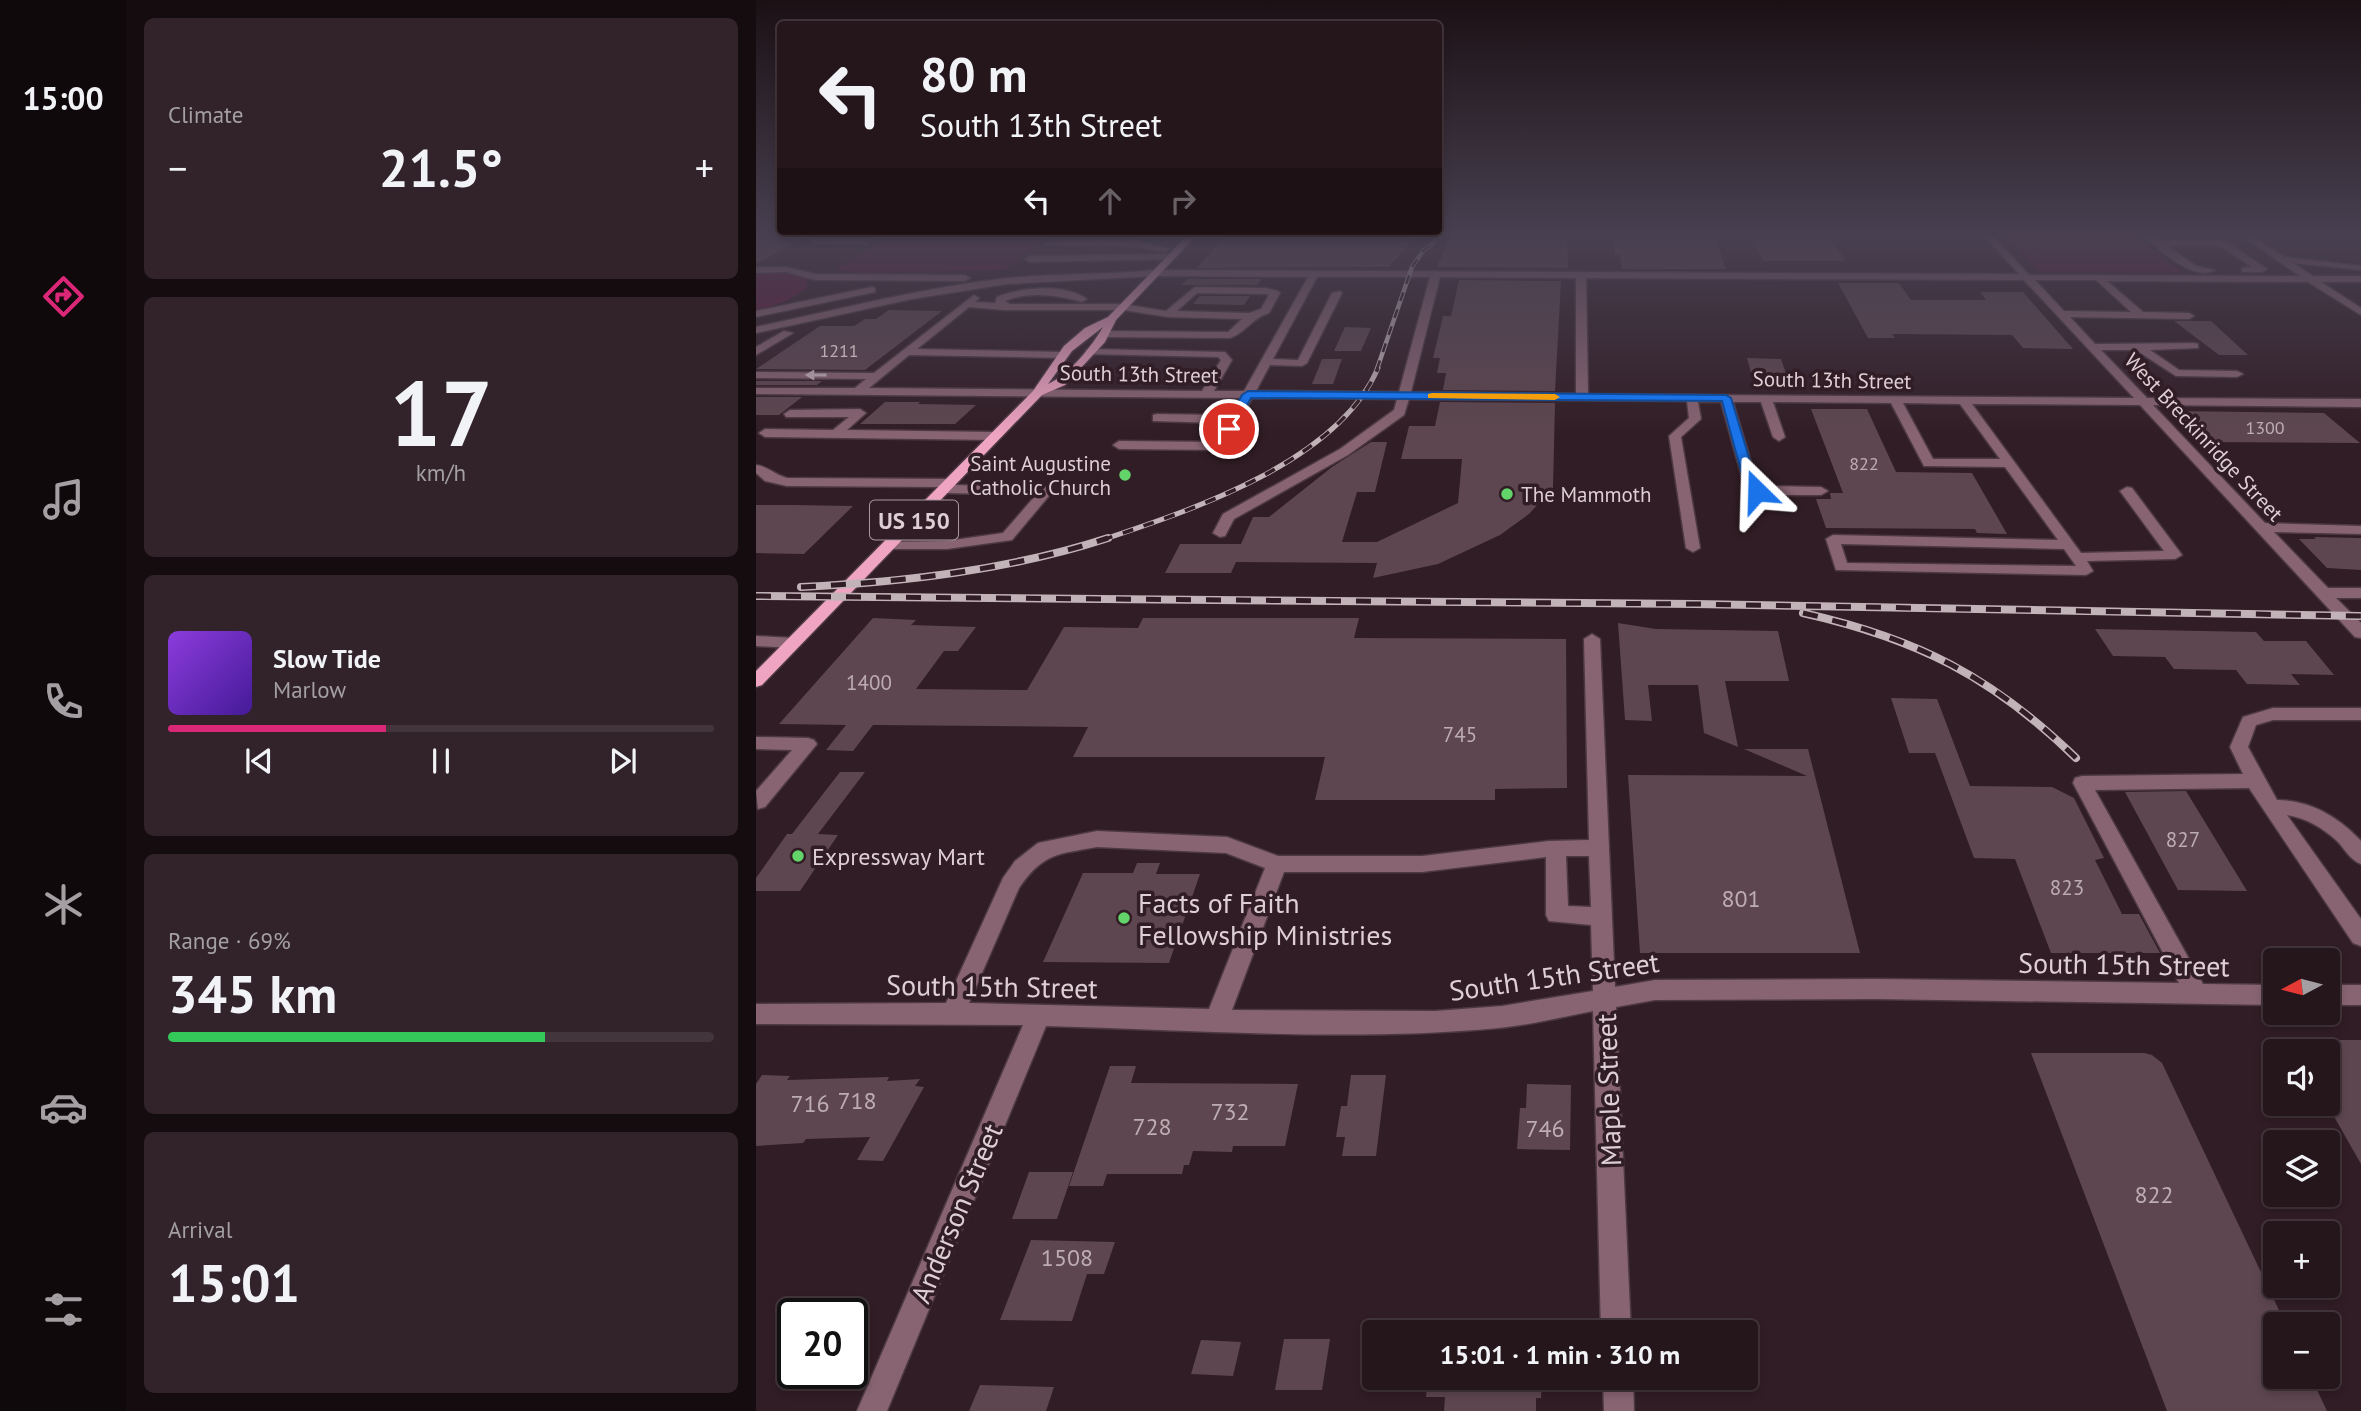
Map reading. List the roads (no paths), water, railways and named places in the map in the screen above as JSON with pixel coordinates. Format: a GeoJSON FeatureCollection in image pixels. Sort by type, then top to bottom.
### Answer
{"type":"FeatureCollection","features":[{"type":"Feature","properties":{"kind":"main road","name":"US 150"},"geometry":{"type":"LineString","coordinates":[[1038,393],[1061,383],[1090,352],[1104,334],[1111,319],[1127,303]]}},
{"type":"Feature","properties":{"kind":"main road","name":"US 150"},"geometry":{"type":"LineString","coordinates":[[756,681],[1038,393],[1049,370],[1095,324],[1111,319]]}},
{"type":"Feature","properties":{"kind":"street"},"geometry":{"type":"LineString","coordinates":[[756,314],[787,303]]}},
{"type":"Feature","properties":{"kind":"street"},"geometry":{"type":"LineString","coordinates":[[756,314],[810,303]]}},
{"type":"Feature","properties":{"kind":"street"},"geometry":{"type":"LineString","coordinates":[[756,323],[865,303]]}},
{"type":"Feature","properties":{"kind":"street"},"geometry":{"type":"LineString","coordinates":[[756,330],[879,303]]}},
{"type":"Feature","properties":{"kind":"street"},"geometry":{"type":"LineString","coordinates":[[1007,303],[1044,307]]}},
{"type":"Feature","properties":{"kind":"street"},"geometry":{"type":"LineString","coordinates":[[857,392],[967,304],[1044,307],[1074,303]]}},
{"type":"Feature","properties":{"kind":"street"},"geometry":{"type":"LineString","coordinates":[[1087,303],[1155,313],[1251,316],[1265,312],[1270,303]]}},
{"type":"Feature","properties":{"kind":"street"},"geometry":{"type":"LineString","coordinates":[[1168,314],[1180,303]]}},
{"type":"Feature","properties":{"kind":"street"},"geometry":{"type":"LineString","coordinates":[[1205,315],[1250,311],[1260,303]]}},
{"type":"Feature","properties":{"kind":"street"},"geometry":{"type":"LineString","coordinates":[[1148,431],[1220,446],[1298,303]]}},
{"type":"Feature","properties":{"kind":"street"},"geometry":{"type":"LineString","coordinates":[[1265,362],[1302,363],[1332,303]]}},
{"type":"Feature","properties":{"kind":"street"},"geometry":{"type":"LineString","coordinates":[[1220,533],[1228,517],[1345,452],[1400,412],[1428,303]]}},
{"type":"Feature","properties":{"kind":"street"},"geometry":{"type":"LineString","coordinates":[[1581,303],[1582,397]]}},
{"type":"Feature","properties":{"kind":"street","name":"West Breckinridge Street"},"geometry":{"type":"LineString","coordinates":[[2050,303],[2361,633]]}},
{"type":"Feature","properties":{"kind":"street"},"geometry":{"type":"LineString","coordinates":[[2127,303],[2140,315]]}},
{"type":"Feature","properties":{"kind":"street"},"geometry":{"type":"LineString","coordinates":[[1111,319],[1155,313]]}},
{"type":"Feature","properties":{"kind":"street"},"geometry":{"type":"LineString","coordinates":[[2061,314],[2189,316]]}},
{"type":"Feature","properties":{"kind":"street"},"geometry":{"type":"LineString","coordinates":[[1104,334],[1230,335],[1238,331],[1251,316]]}},
{"type":"Feature","properties":{"kind":"street"},"geometry":{"type":"LineString","coordinates":[[756,352],[788,333]]}},
{"type":"Feature","properties":{"kind":"street"},"geometry":{"type":"LineString","coordinates":[[2092,346],[2194,346]]}},
{"type":"Feature","properties":{"kind":"street"},"geometry":{"type":"LineString","coordinates":[[2138,346],[2176,373],[2237,374]]}},
{"type":"Feature","properties":{"kind":"street"},"geometry":{"type":"LineString","coordinates":[[907,352],[1064,355]]}},
{"type":"Feature","properties":{"kind":"street"},"geometry":{"type":"LineString","coordinates":[[1090,352],[1221,354],[1227,360],[1206,394]]}},
{"type":"Feature","properties":{"kind":"street"},"geometry":{"type":"LineString","coordinates":[[756,375],[877,376]]}},
{"type":"Feature","properties":{"kind":"street","name":"South 13th Street"},"geometry":{"type":"LineString","coordinates":[[756,391],[2361,403]]}},
{"type":"Feature","properties":{"kind":"street"},"geometry":{"type":"LineString","coordinates":[[760,437],[819,391]]}},
{"type":"Feature","properties":{"kind":"street"},"geometry":{"type":"LineString","coordinates":[[1148,431],[1174,394]]}},
{"type":"Feature","properties":{"kind":"street"},"geometry":{"type":"LineString","coordinates":[[1692,398],[1695,419],[1675,436],[1693,548]]}},
{"type":"Feature","properties":{"kind":"street"},"geometry":{"type":"LineString","coordinates":[[1726,398],[1752,488],[1757,491],[1821,491]]}},
{"type":"Feature","properties":{"kind":"street"},"geometry":{"type":"LineString","coordinates":[[1766,398],[1779,437]]}},
{"type":"Feature","properties":{"kind":"street"},"geometry":{"type":"LineString","coordinates":[[1896,401],[1928,463],[2009,463]]}},
{"type":"Feature","properties":{"kind":"street"},"geometry":{"type":"LineString","coordinates":[[1965,402],[2073,551],[2085,571],[1842,566],[1833,539],[2073,551],[2175,555],[2127,491]]}},
{"type":"Feature","properties":{"kind":"street"},"geometry":{"type":"LineString","coordinates":[[790,414],[860,413],[836,434]]}},
{"type":"Feature","properties":{"kind":"street"},"geometry":{"type":"LineString","coordinates":[[1119,445],[1148,431],[1219,419]]}},
{"type":"Feature","properties":{"kind":"street"},"geometry":{"type":"LineString","coordinates":[[760,437],[836,434],[996,436]]}},
{"type":"Feature","properties":{"kind":"street"},"geometry":{"type":"LineString","coordinates":[[756,469],[760,469],[770,478],[787,482],[1045,491],[1007,537],[947,545],[889,545]]}},
{"type":"Feature","properties":{"kind":"street"},"geometry":{"type":"LineString","coordinates":[[2263,527],[2361,530]]}},
{"type":"Feature","properties":{"kind":"street"},"geometry":{"type":"LineString","coordinates":[[2323,593],[2361,593]]}},
{"type":"Feature","properties":{"kind":"street","name":"Maple Street"},"geometry":{"type":"LineString","coordinates":[[1592,639],[1616,1320]]}},
{"type":"Feature","properties":{"kind":"street"},"geometry":{"type":"LineString","coordinates":[[756,641],[793,643]]}},
{"type":"Feature","properties":{"kind":"street"},"geometry":{"type":"LineString","coordinates":[[2361,714],[2273,714],[2249,721],[2239,747],[2271,807],[2361,937]]}},
{"type":"Feature","properties":{"kind":"street"},"geometry":{"type":"LineString","coordinates":[[756,743],[808,744],[758,802]]}},
{"type":"Feature","properties":{"kind":"street"},"geometry":{"type":"LineString","coordinates":[[2197,995],[2082,783],[2255,781]]}},
{"type":"Feature","properties":{"kind":"street"},"geometry":{"type":"LineString","coordinates":[[2271,807],[2287,806],[2320,816],[2361,856]]}},
{"type":"Feature","properties":{"kind":"street"},"geometry":{"type":"LineString","coordinates":[[953,1013],[1010,884],[1022,867],[1045,849],[1097,839],[1227,845],[1277,864],[1422,864],[1556,849],[1598,848]]}},
{"type":"Feature","properties":{"kind":"street"},"geometry":{"type":"LineString","coordinates":[[1556,849],[1557,915],[1601,916]]}},
{"type":"Feature","properties":{"kind":"street"},"geometry":{"type":"LineString","coordinates":[[1216,1020],[1277,864]]}},
{"type":"Feature","properties":{"kind":"street","name":"South 15th Street"},"geometry":{"type":"LineString","coordinates":[[757,1015],[953,1013],[1436,1022],[1502,1017],[1655,990],[1835,989],[2263,995]]}},
{"type":"Feature","properties":{"kind":"street"},"geometry":{"type":"LineString","coordinates":[[2340,995],[2361,995]]}},
{"type":"Feature","properties":{"kind":"street","name":"Anderson Street"},"geometry":{"type":"LineString","coordinates":[[872,1411],[1039,1015]]}},
{"type":"Feature","properties":{"kind":"street"},"geometry":{"type":"LineString","coordinates":[[1618,1390],[1619,1411]]}},
{"type":"Feature","properties":{"kind":"railway"},"geometry":{"type":"LineString","coordinates":[[1377,369],[1400,303]]}},
{"type":"Feature","properties":{"kind":"railway"},"geometry":{"type":"LineString","coordinates":[[1106,538],[1218,497],[1297,456],[1331,430],[1358,401],[1378,368]]}},
{"type":"Feature","properties":{"kind":"railway"},"geometry":{"type":"LineString","coordinates":[[801,587],[956,573],[1033,558],[1106,538]]}},
{"type":"Feature","properties":{"kind":"railway"},"geometry":{"type":"LineString","coordinates":[[1102,540],[1106,538]]}},
{"type":"Feature","properties":{"kind":"railway"},"geometry":{"type":"LineString","coordinates":[[756,596],[1695,604],[2361,616]]}},
{"type":"Feature","properties":{"kind":"railway"},"geometry":{"type":"LineString","coordinates":[[1803,613],[1882,635],[1951,664],[2014,704],[2076,758]]}},
{"type":"Feature","properties":{"kind":"place","name":"Saint Augustine Catholic Church"},"geometry":{"type":"Point","coordinates":[1125,475]}},
{"type":"Feature","properties":{"kind":"place","name":"The Mammoth"},"geometry":{"type":"Point","coordinates":[1507,494]}},
{"type":"Feature","properties":{"kind":"place","name":"Expressway Mart"},"geometry":{"type":"Point","coordinates":[798,856]}},
{"type":"Feature","properties":{"kind":"place","name":"Facts of Faith Fellowship Ministries"},"geometry":{"type":"Point","coordinates":[1124,918]}}]}
